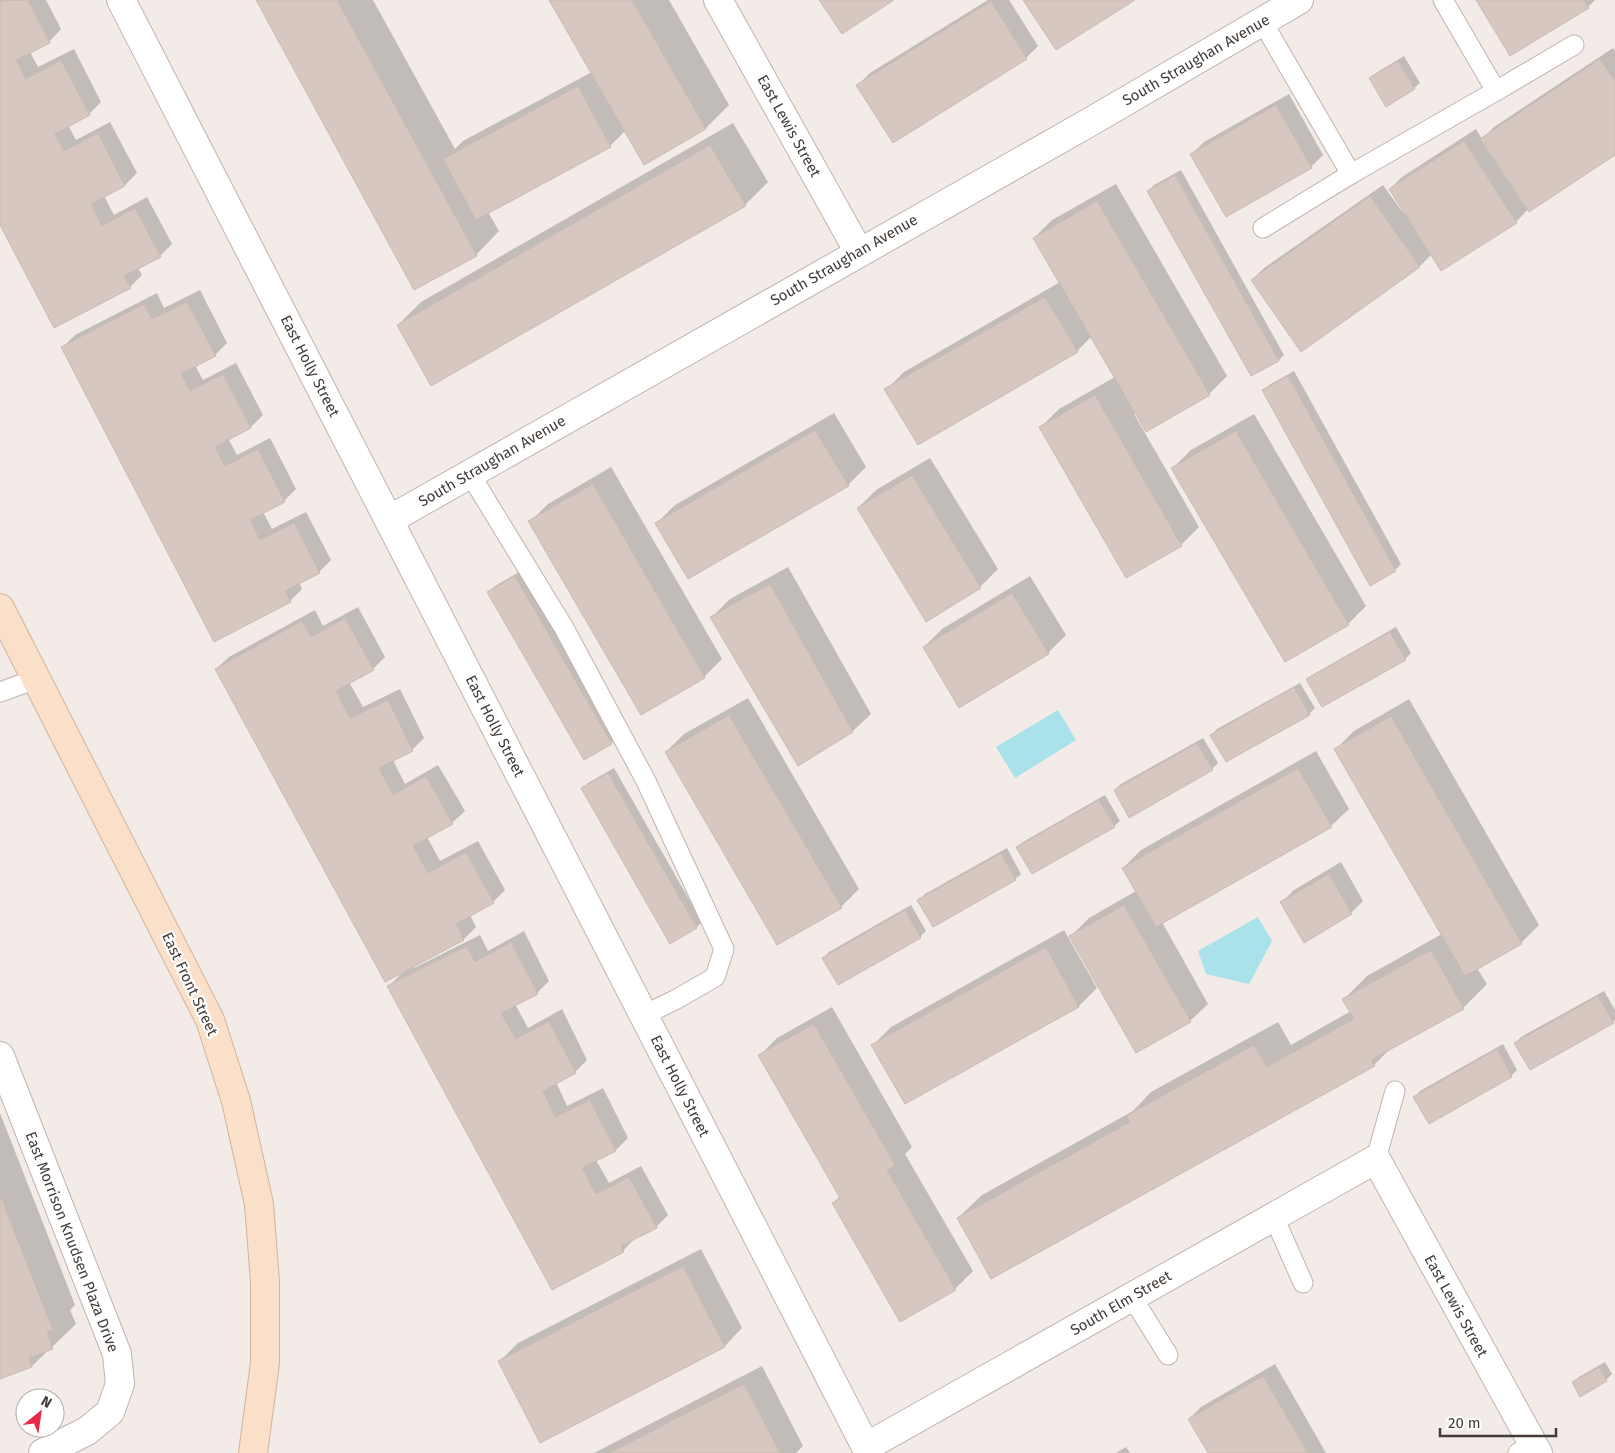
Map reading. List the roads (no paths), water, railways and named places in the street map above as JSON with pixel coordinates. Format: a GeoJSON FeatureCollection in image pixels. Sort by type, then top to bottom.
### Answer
{"type":"FeatureCollection","features":[{"type":"Feature","properties":{"kind":"main road","name":"East Front Street"},"geometry":{"type":"LineString","coordinates":[[0,608],[210,1020],[236,1101],[258,1204],[265,1282],[265,1363],[253,1453]]}},
{"type":"Feature","properties":{"kind":"street","name":"East Holly Street"},"geometry":{"type":"LineString","coordinates":[[121,0],[867,1450]]}},
{"type":"Feature","properties":{"kind":"street","name":"East Lewis Street"},"geometry":{"type":"LineString","coordinates":[[718,0],[859,252]]}},
{"type":"Feature","properties":{"kind":"street","name":"South Straughan Avenue"},"geometry":{"type":"LineString","coordinates":[[389,520],[1090,122],[1299,0]]}},
{"type":"Feature","properties":{"kind":"street","name":"East Morrison Knudsen Plaza Drive"},"geometry":{"type":"LineString","coordinates":[[0,1056],[117,1354],[120,1384],[110,1412],[87,1430],[43,1453]]}},
{"type":"Feature","properties":{"kind":"street","name":"East Lewis Street"},"geometry":{"type":"LineString","coordinates":[[1376,1159],[1529,1450]]}},
{"type":"Feature","properties":{"kind":"street","name":"South Elm Street"},"geometry":{"type":"LineString","coordinates":[[867,1450],[1376,1159]]}},
{"type":"Feature","properties":{"kind":"lane"},"geometry":{"type":"LineString","coordinates":[[1443,0],[1496,91]]}},
{"type":"Feature","properties":{"kind":"lane"},"geometry":{"type":"LineString","coordinates":[[1262,21],[1351,174]]}},
{"type":"Feature","properties":{"kind":"lane"},"geometry":{"type":"LineString","coordinates":[[1263,228],[1351,174],[1574,45]]}},
{"type":"Feature","properties":{"kind":"lane"},"geometry":{"type":"LineString","coordinates":[[470,474],[564,628],[642,773],[724,948],[715,977],[644,1015]]}},
{"type":"Feature","properties":{"kind":"lane"},"geometry":{"type":"LineString","coordinates":[[0,692],[36,678]]}},
{"type":"Feature","properties":{"kind":"lane"},"geometry":{"type":"LineString","coordinates":[[1376,1159],[1394,1091]]}},
{"type":"Feature","properties":{"kind":"lane"},"geometry":{"type":"LineString","coordinates":[[1274,1217],[1303,1283]]}},
{"type":"Feature","properties":{"kind":"lane"},"geometry":{"type":"LineString","coordinates":[[1132,1297],[1168,1355]]}},
{"type":"Feature","properties":{"kind":"water"},"geometry":{"type":"Polygon","coordinates":[[[1058,710],[1076,740],[1015,778],[996,747],[1058,710]]]}},
{"type":"Feature","properties":{"kind":"water"},"geometry":{"type":"Polygon","coordinates":[[[1258,917],[1272,941],[1249,984],[1206,974],[1198,951],[1258,917]]]}}]}
